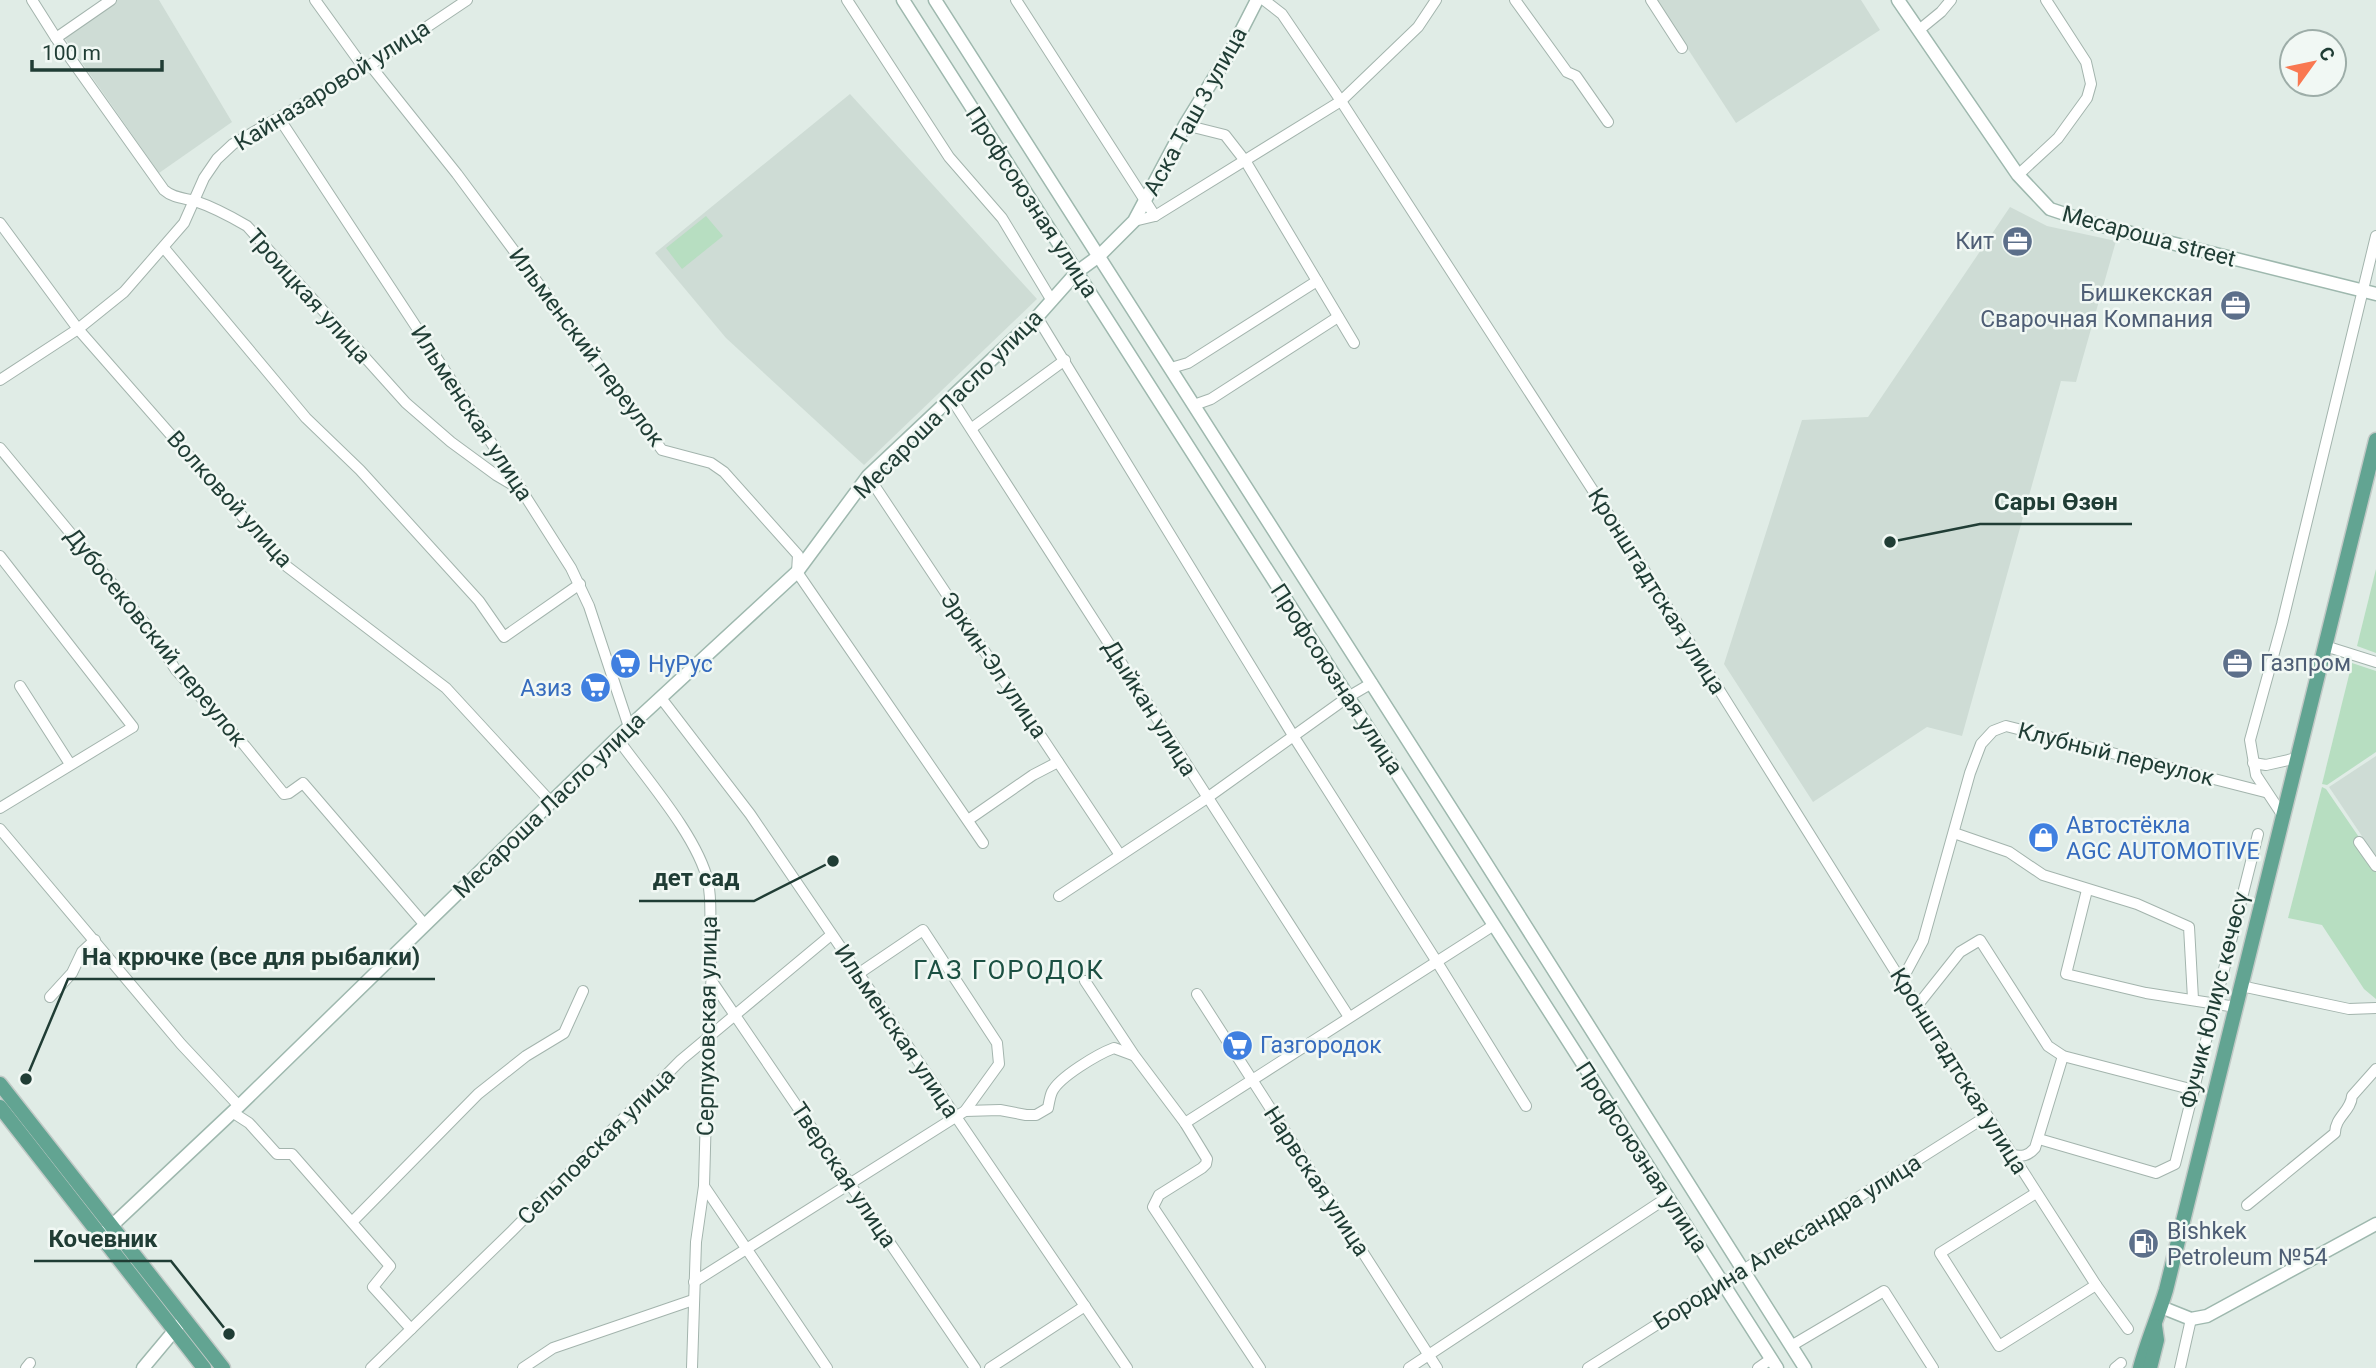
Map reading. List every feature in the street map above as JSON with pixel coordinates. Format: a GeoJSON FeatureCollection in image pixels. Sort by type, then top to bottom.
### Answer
{"type":"FeatureCollection","features":[{"type":"Feature","properties":{"kind":"main road","name":"Фучик Юлиус көчөсү"},"geometry":{"type":"LineString","coordinates":[[2140,1368],[2147,1339],[2155,1326],[2161,1307],[2376,440]]}},
{"type":"Feature","properties":{"kind":"main road"},"geometry":{"type":"LineString","coordinates":[[0,1084],[106,1230],[179,1324],[223,1368]]}},
{"type":"Feature","properties":{"kind":"main road"},"geometry":{"type":"LineString","coordinates":[[0,1107],[106,1230]]}},
{"type":"Feature","properties":{"kind":"main road"},"geometry":{"type":"LineString","coordinates":[[179,1324],[204,1368]]}},
{"type":"Feature","properties":{"kind":"main road","name":"Фучик Юлиус көчөсү"},"geometry":{"type":"LineString","coordinates":[[2150,1368],[2157,1340],[2155,1326]]}},
{"type":"Feature","properties":{"kind":"street","name":"Троицкая улица"},"geometry":{"type":"LineString","coordinates":[[32,0],[164,190],[171,196],[195,201],[220,211],[247,226],[406,403],[451,442],[523,491]]}},
{"type":"Feature","properties":{"kind":"street"},"geometry":{"type":"LineString","coordinates":[[56,38],[111,0]]}},
{"type":"Feature","properties":{"kind":"street","name":"Ильменский переулок"},"geometry":{"type":"LineString","coordinates":[[315,0],[457,174],[662,450],[711,463],[724,472],[798,555],[797,572],[983,843]]}},
{"type":"Feature","properties":{"kind":"street","name":"Кайназаровой улица"},"geometry":{"type":"LineString","coordinates":[[0,380],[78,329],[124,292],[184,223],[204,178],[217,159],[233,144],[367,66],[467,0]]}},
{"type":"Feature","properties":{"kind":"street"},"geometry":{"type":"LineString","coordinates":[[847,0],[949,157],[1002,218],[1052,301]]}},
{"type":"Feature","properties":{"kind":"street","name":"Профсоюзная улица"},"geometry":{"type":"LineString","coordinates":[[903,0],[1774,1364],[1758,1368]]}},
{"type":"Feature","properties":{"kind":"street","name":"Профсоюзная улица"},"geometry":{"type":"LineString","coordinates":[[935,0],[1372,683],[1805,1368]]}},
{"type":"Feature","properties":{"kind":"street"},"geometry":{"type":"LineString","coordinates":[[1016,0],[1155,216]]}},
{"type":"Feature","properties":{"kind":"street","name":"Аска Таш 3 улица"},"geometry":{"type":"LineString","coordinates":[[1134,221],[1185,125],[1233,47],[1257,0]]}},
{"type":"Feature","properties":{"kind":"street","name":"Кронштадтская улица"},"geometry":{"type":"LineString","coordinates":[[1264,0],[1282,14],[1341,101],[1636,557],[1987,1116],[2096,1285],[2128,1329]]}},
{"type":"Feature","properties":{"kind":"street"},"geometry":{"type":"LineString","coordinates":[[1134,221],[1155,216],[1341,101],[1418,27],[1436,0]]}},
{"type":"Feature","properties":{"kind":"street"},"geometry":{"type":"LineString","coordinates":[[1515,0],[1567,72],[1576,76],[1608,122]]}},
{"type":"Feature","properties":{"kind":"street"},"geometry":{"type":"LineString","coordinates":[[1651,0],[1682,48]]}},
{"type":"Feature","properties":{"kind":"street","name":"Месароша street"},"geometry":{"type":"LineString","coordinates":[[1898,0],[2018,175],[2050,209],[2095,225],[2376,294]]}},
{"type":"Feature","properties":{"kind":"street"},"geometry":{"type":"LineString","coordinates":[[1919,30],[1951,0]]}},
{"type":"Feature","properties":{"kind":"street"},"geometry":{"type":"LineString","coordinates":[[2018,175],[2058,138],[2087,99],[2091,84],[2086,62],[2046,0]]}},
{"type":"Feature","properties":{"kind":"street","name":"Ильменская улица"},"geometry":{"type":"LineString","coordinates":[[279,118],[523,491],[580,584],[629,727]]}},
{"type":"Feature","properties":{"kind":"street"},"geometry":{"type":"LineString","coordinates":[[1185,125],[1225,135],[1246,162],[1354,343]]}},
{"type":"Feature","properties":{"kind":"street","name":"Месароша Ласло улица"},"geometry":{"type":"LineString","coordinates":[[106,1230],[235,1109],[617,738],[797,572],[868,476],[1037,317],[1077,272],[1099,256],[1134,221]]}},
{"type":"Feature","properties":{"kind":"street","name":"Волковой улица"},"geometry":{"type":"LineString","coordinates":[[0,223],[78,329],[285,565],[446,688],[551,802]]}},
{"type":"Feature","properties":{"kind":"street"},"geometry":{"type":"LineString","coordinates":[[2283,817],[2256,775],[2250,740],[2282,624],[2376,236]]}},
{"type":"Feature","properties":{"kind":"street"},"geometry":{"type":"LineString","coordinates":[[164,248],[306,418],[360,470],[480,601],[504,637],[580,584]]}},
{"type":"Feature","properties":{"kind":"street"},"geometry":{"type":"LineString","coordinates":[[1171,368],[1188,363],[1317,281]]}},
{"type":"Feature","properties":{"kind":"street"},"geometry":{"type":"LineString","coordinates":[[1037,317],[1294,737],[1526,1106]]}},
{"type":"Feature","properties":{"kind":"street"},"geometry":{"type":"LineString","coordinates":[[1194,405],[1211,399],[1338,317]]}},
{"type":"Feature","properties":{"kind":"street"},"geometry":{"type":"LineString","coordinates":[[972,428],[1065,360]]}},
{"type":"Feature","properties":{"kind":"street","name":"Дыйкан улица"},"geometry":{"type":"LineString","coordinates":[[951,398],[1349,1017]]}},
{"type":"Feature","properties":{"kind":"street","name":"Дубосековский переулок"},"geometry":{"type":"LineString","coordinates":[[0,448],[135,611],[176,670],[284,794],[303,783],[425,925]]}},
{"type":"Feature","properties":{"kind":"street","name":"Эркин-Эл улица"},"geometry":{"type":"LineString","coordinates":[[868,476],[1120,855]]}},
{"type":"Feature","properties":{"kind":"street"},"geometry":{"type":"LineString","coordinates":[[0,556],[133,727],[0,808]]}},
{"type":"Feature","properties":{"kind":"street"},"geometry":{"type":"LineString","coordinates":[[2325,646],[2376,662]]}},
{"type":"Feature","properties":{"kind":"street"},"geometry":{"type":"LineString","coordinates":[[1059,896],[1207,798],[1372,683]]}},
{"type":"Feature","properties":{"kind":"street"},"geometry":{"type":"LineString","coordinates":[[20,686],[70,764]]}},
{"type":"Feature","properties":{"kind":"street","name":"Ильменская улица"},"geometry":{"type":"LineString","coordinates":[[661,698],[750,814],[1127,1368]]}},
{"type":"Feature","properties":{"kind":"street","name":"Клубный переулок"},"geometry":{"type":"LineString","coordinates":[[1902,980],[1923,941],[1970,773],[1981,744],[1993,731],[2006,726],[2265,792]]}},
{"type":"Feature","properties":{"kind":"street","name":"Серпуховская улица"},"geometry":{"type":"LineString","coordinates":[[617,738],[689,837],[703,862],[709,886],[713,983],[709,1000],[704,1186],[696,1242],[692,1368]]}},
{"type":"Feature","properties":{"kind":"street"},"geometry":{"type":"LineString","coordinates":[[2253,763],[2266,765],[2297,758]]}},
{"type":"Feature","properties":{"kind":"street"},"geometry":{"type":"LineString","coordinates":[[968,820],[1033,775],[1058,762]]}},
{"type":"Feature","properties":{"kind":"street"},"geometry":{"type":"LineString","coordinates":[[0,829],[235,1109],[277,1154],[292,1154],[390,1266],[373,1287],[411,1329]]}},
{"type":"Feature","properties":{"kind":"street"},"geometry":{"type":"LineString","coordinates":[[1954,832],[2010,852],[2042,875],[2137,904],[2189,927],[2193,999]]}},
{"type":"Feature","properties":{"kind":"street"},"geometry":{"type":"LineString","coordinates":[[2039,1139],[2156,1173],[2175,1164],[2258,834]]}},
{"type":"Feature","properties":{"kind":"street"},"geometry":{"type":"LineString","coordinates":[[2359,842],[2376,866]]}},
{"type":"Feature","properties":{"kind":"street"},"geometry":{"type":"LineString","coordinates":[[2087,890],[2066,974],[2146,993],[2235,1006]]}},
{"type":"Feature","properties":{"kind":"street"},"geometry":{"type":"LineString","coordinates":[[1185,1123],[1494,925]]}},
{"type":"Feature","properties":{"kind":"street"},"geometry":{"type":"LineString","coordinates":[[858,974],[922,930],[997,1043],[999,1064],[965,1111]]}},
{"type":"Feature","properties":{"kind":"street","name":"Сельповская улица"},"geometry":{"type":"LineString","coordinates":[[371,1368],[512,1231],[681,1060],[831,935]]}},
{"type":"Feature","properties":{"kind":"street"},"geometry":{"type":"LineString","coordinates":[[50,997],[72,973],[82,952],[95,940]]}},
{"type":"Feature","properties":{"kind":"street"},"geometry":{"type":"LineString","coordinates":[[1917,1006],[1960,953],[1979,940],[2048,1046],[2063,1056],[2194,1090]]}},
{"type":"Feature","properties":{"kind":"street"},"geometry":{"type":"LineString","coordinates":[[1085,981],[1134,1055],[1185,1123],[1207,1159],[1206,1164],[1158,1195],[1153,1207],[1260,1368]]}},
{"type":"Feature","properties":{"kind":"street","name":"Тверская улица"},"geometry":{"type":"LineString","coordinates":[[713,983],[975,1368]]}},
{"type":"Feature","properties":{"kind":"street"},"geometry":{"type":"LineString","coordinates":[[2241,986],[2349,1009],[2376,1008]]}},
{"type":"Feature","properties":{"kind":"street"},"geometry":{"type":"LineString","coordinates":[[353,1221],[478,1094],[526,1056],[564,1033],[583,991]]}},
{"type":"Feature","properties":{"kind":"street","name":"Нарвская улица"},"geometry":{"type":"LineString","coordinates":[[1197,994],[1437,1368]]}},
{"type":"Feature","properties":{"kind":"street"},"geometry":{"type":"LineString","coordinates":[[694,1282],[955,1115],[965,1111],[1000,1110],[1036,1115],[1048,1108],[1053,1090],[1059,1083],[1102,1053],[1120,1048],[1134,1055]]}},
{"type":"Feature","properties":{"kind":"street"},"geometry":{"type":"LineString","coordinates":[[2012,1155],[2021,1157],[2030,1154],[2039,1139],[2063,1056]]}},
{"type":"Feature","properties":{"kind":"street"},"geometry":{"type":"LineString","coordinates":[[2247,1205],[2335,1133],[2335,1123],[2351,1103],[2352,1096],[2376,1069]]}},
{"type":"Feature","properties":{"kind":"street","name":"Бородина Александра улица"},"geometry":{"type":"LineString","coordinates":[[1588,1368],[1987,1116]]}},
{"type":"Feature","properties":{"kind":"street"},"geometry":{"type":"LineString","coordinates":[[704,1186],[827,1368]]}},
{"type":"Feature","properties":{"kind":"street","name":"Кронштадтская улица"},"geometry":{"type":"LineString","coordinates":[[2036,1192],[1940,1254],[1999,1346],[2096,1285]]}},
{"type":"Feature","properties":{"kind":"street"},"geometry":{"type":"LineString","coordinates":[[1409,1368],[1668,1197]]}},
{"type":"Feature","properties":{"kind":"street"},"geometry":{"type":"LineString","coordinates":[[2161,1307],[2191,1319],[2207,1315],[2376,1224]]}},
{"type":"Feature","properties":{"kind":"street"},"geometry":{"type":"LineString","coordinates":[[1791,1346],[1884,1291],[1933,1368]]}},
{"type":"Feature","properties":{"kind":"street"},"geometry":{"type":"LineString","coordinates":[[523,1368],[553,1348],[693,1300]]}},
{"type":"Feature","properties":{"kind":"street"},"geometry":{"type":"LineString","coordinates":[[990,1368],[1085,1307]]}},
{"type":"Feature","properties":{"kind":"street"},"geometry":{"type":"LineString","coordinates":[[2180,1368],[2191,1319]]}},
{"type":"Feature","properties":{"kind":"street"},"geometry":{"type":"LineString","coordinates":[[143,1368],[179,1324]]}},
{"type":"Feature","properties":{"kind":"shaded area"},"geometry":{"type":"Polygon","coordinates":[[[116,0],[159,0],[232,122],[159,173],[64,37],[116,0]]]}},
{"type":"Feature","properties":{"kind":"shaded area"},"geometry":{"type":"Polygon","coordinates":[[[1656,0],[1861,0],[1880,30],[1736,123],[1656,0]]]}},
{"type":"Feature","properties":{"kind":"shaded area"},"geometry":{"type":"Polygon","coordinates":[[[850,94],[1037,299],[864,465],[726,338],[655,253],[850,94]]]}},
{"type":"Feature","properties":{"kind":"shaded area"},"geometry":{"type":"Polygon","coordinates":[[[2010,207],[2047,226],[2116,241],[2076,382],[2061,381],[1962,736],[1927,727],[1813,802],[1724,664],[1802,420],[1868,417],[2010,207]]]}},
{"type":"Feature","properties":{"kind":"shaded area"},"geometry":{"type":"Polygon","coordinates":[[[2376,756],[2376,857],[2329,787],[2376,756]]]}},
{"type":"Feature","properties":{"kind":"green space"},"geometry":{"type":"Polygon","coordinates":[[[706,216],[723,236],[682,269],[666,248],[706,216]]]}},
{"type":"Feature","properties":{"kind":"green space"},"geometry":{"type":"Polygon","coordinates":[[[2376,569],[2376,653],[2357,646],[2376,569]]]}},
{"type":"Feature","properties":{"kind":"green space"},"geometry":{"type":"Polygon","coordinates":[[[2352,663],[2376,671],[2376,752],[2327,785],[2322,784],[2352,663]]]}},
{"type":"Feature","properties":{"kind":"green space"},"geometry":{"type":"Polygon","coordinates":[[[2322,787],[2376,862],[2376,999],[2364,989],[2322,925],[2288,918],[2322,787]]]}},
{"type":"Feature","properties":{"kind":"place","name":"Кит"},"geometry":{"type":"Point","coordinates":[2017,241]}},
{"type":"Feature","properties":{"kind":"place","name":"Бишкекская Сварочная Компания"},"geometry":{"type":"Point","coordinates":[2236,306]}},
{"type":"Feature","properties":{"kind":"place","name":"Сары Өзөн"},"geometry":{"type":"Point","coordinates":[1890,542]}},
{"type":"Feature","properties":{"kind":"place","name":"Газпром"},"geometry":{"type":"Point","coordinates":[2237,663]}},
{"type":"Feature","properties":{"kind":"place","name":"НуРус"},"geometry":{"type":"Point","coordinates":[625,664]}},
{"type":"Feature","properties":{"kind":"place","name":"Азиз"},"geometry":{"type":"Point","coordinates":[595,688]}},
{"type":"Feature","properties":{"kind":"place","name":"Автостёкла AGC AUTOMOTIVE"},"geometry":{"type":"Point","coordinates":[2043,838]}},
{"type":"Feature","properties":{"kind":"place","name":"дет сад"},"geometry":{"type":"Point","coordinates":[833,861]}},
{"type":"Feature","properties":{"kind":"place","name":"Газгородок"},"geometry":{"type":"Point","coordinates":[1237,1045]}},
{"type":"Feature","properties":{"kind":"place","name":"На крючке (все для рыбалки)"},"geometry":{"type":"Point","coordinates":[26,1079]}},
{"type":"Feature","properties":{"kind":"place","name":"Bishkek Petroleum №54"},"geometry":{"type":"Point","coordinates":[2144,1244]}},
{"type":"Feature","properties":{"kind":"place","name":"Кочевник"},"geometry":{"type":"Point","coordinates":[229,1334]}},
{"type":"Feature","properties":{"kind":"district","name":"ГАЗ ГОРОДОК"},"geometry":{"type":"Point","coordinates":[1009,970]}}]}
